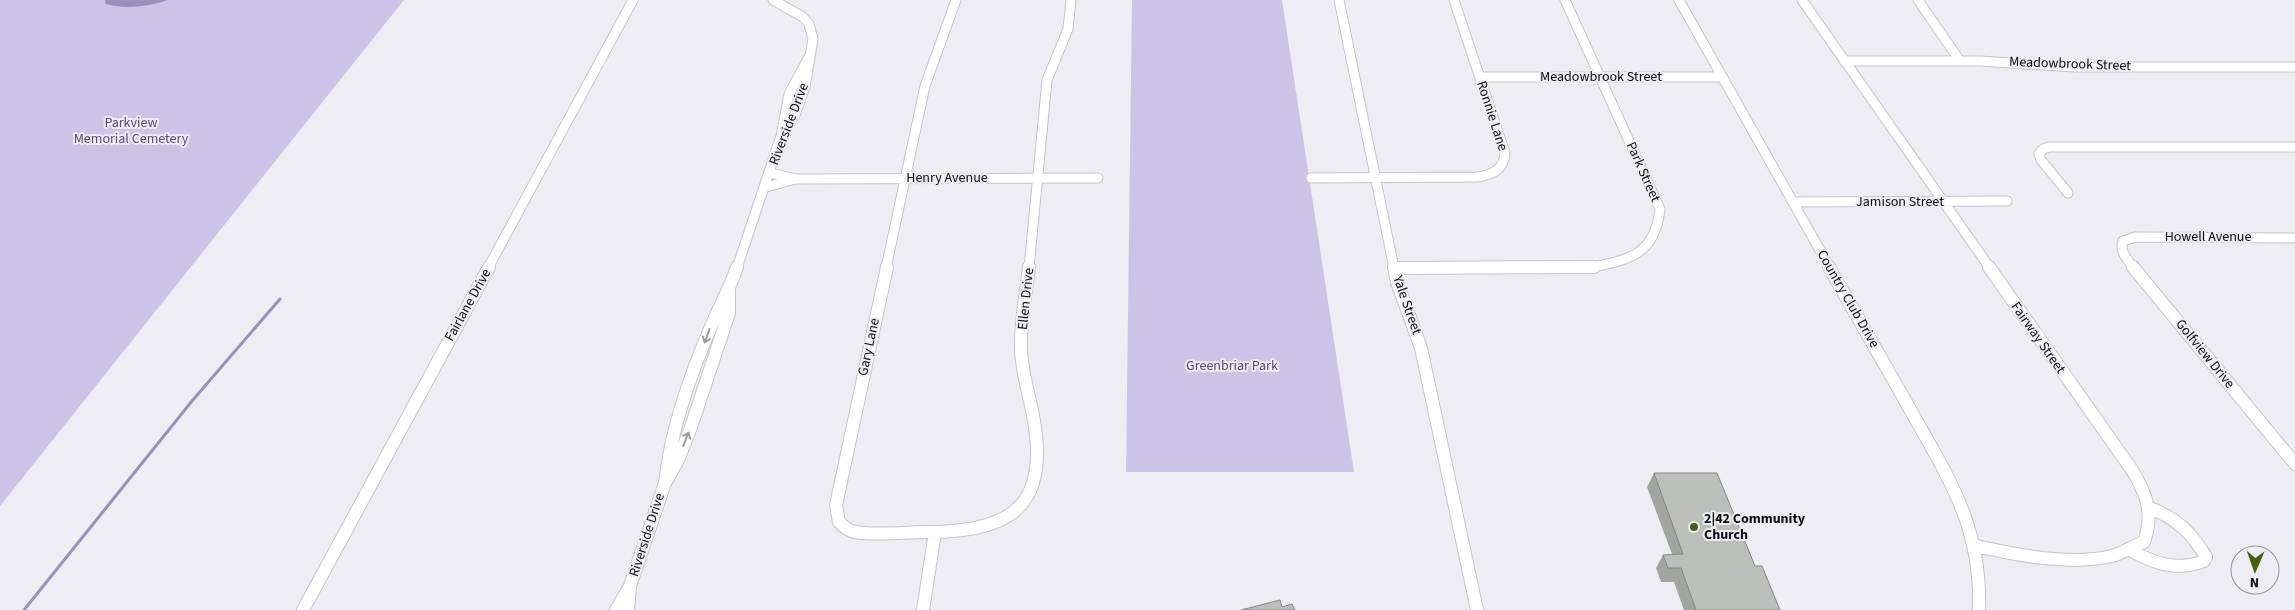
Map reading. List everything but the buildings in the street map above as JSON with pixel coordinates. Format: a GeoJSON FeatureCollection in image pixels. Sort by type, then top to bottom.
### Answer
{"type":"FeatureCollection","features":[{"type":"Feature","properties":{"kind":"street","name":"Fairlane Drive"},"geometry":{"type":"LineString","coordinates":[[304,610],[633,0]]}},
{"type":"Feature","properties":{"kind":"street","name":"Riverside Drive"},"geometry":{"type":"LineString","coordinates":[[616,610],[630,586],[665,483],[678,460],[707,382],[730,313],[729,292],[766,187],[781,136],[795,116],[808,73],[813,39],[809,24],[792,9],[773,0]]}},
{"type":"Feature","properties":{"kind":"street","name":"Gary Lane"},"geometry":{"type":"LineString","coordinates":[[935,532],[854,532],[841,525],[835,511],[926,86],[932,65],[947,34],[956,0]]}},
{"type":"Feature","properties":{"kind":"street","name":"Ellen Drive"},"geometry":{"type":"LineString","coordinates":[[935,532],[954,532],[997,521],[1014,510],[1026,499],[1036,476],[1039,455],[1038,436],[1024,378],[1021,349],[1047,80],[1068,29],[1071,0]]}},
{"type":"Feature","properties":{"kind":"street","name":"Yale Street"},"geometry":{"type":"LineString","coordinates":[[1339,0],[1394,268],[1421,348],[1477,610]]}},
{"type":"Feature","properties":{"kind":"street","name":"Ronnie Lane"},"geometry":{"type":"LineString","coordinates":[[1375,178],[1477,177],[1499,170],[1504,163],[1505,153],[1454,0]]}},
{"type":"Feature","properties":{"kind":"street","name":"Park Street"},"geometry":{"type":"LineString","coordinates":[[1394,268],[1586,268],[1626,259],[1646,247],[1658,227],[1660,210],[1565,0]]}},
{"type":"Feature","properties":{"kind":"street","name":"Country Club Drive"},"geometry":{"type":"LineString","coordinates":[[1679,0],[1948,476],[1966,514],[1976,546],[1981,587],[1979,610]]}},
{"type":"Feature","properties":{"kind":"street","name":"Fairway Street"},"geometry":{"type":"LineString","coordinates":[[1802,0],[2132,470],[2144,489],[2150,508],[2151,527],[2144,542],[2111,556],[2083,558],[1995,551],[1976,546]]}},
{"type":"Feature","properties":{"kind":"street"},"geometry":{"type":"LineString","coordinates":[[1918,0],[1960,61]]}},
{"type":"Feature","properties":{"kind":"street","name":"Meadowbrook Street"},"geometry":{"type":"LineString","coordinates":[[1844,61],[1960,61],[2075,67],[2295,67]]}},
{"type":"Feature","properties":{"kind":"street","name":"Meadowbrook Street"},"geometry":{"type":"LineString","coordinates":[[1480,77],[1722,77]]}},
{"type":"Feature","properties":{"kind":"street"},"geometry":{"type":"LineString","coordinates":[[2068,192],[2041,160],[2040,151],[2049,147],[2295,147]]}},
{"type":"Feature","properties":{"kind":"street","name":"Henry Avenue"},"geometry":{"type":"LineString","coordinates":[[770,172],[796,179]]}},
{"type":"Feature","properties":{"kind":"street","name":"Henry Avenue"},"geometry":{"type":"LineString","coordinates":[[766,187],[796,179],[1098,178]]}},
{"type":"Feature","properties":{"kind":"street"},"geometry":{"type":"LineString","coordinates":[[1311,178],[1375,178]]}},
{"type":"Feature","properties":{"kind":"street","name":"Jamison Street"},"geometry":{"type":"LineString","coordinates":[[1793,202],[2007,201]]}},
{"type":"Feature","properties":{"kind":"street","name":"Howell Avenue"},"geometry":{"type":"LineString","coordinates":[[2122,243],[2135,237],[2295,238]]}},
{"type":"Feature","properties":{"kind":"street","name":"Golfview Drive"},"geometry":{"type":"LineString","coordinates":[[2122,243],[2123,254],[2295,464]]}},
{"type":"Feature","properties":{"kind":"street"},"geometry":{"type":"LineString","coordinates":[[2128,549],[2150,562],[2168,566],[2185,567],[2204,561],[2206,557],[2201,548],[2184,527],[2170,515],[2150,508]]}},
{"type":"Feature","properties":{"kind":"street"},"geometry":{"type":"LineString","coordinates":[[924,610],[935,532]]}},
{"type":"Feature","properties":{"kind":"street","name":"Riverside Drive"},"geometry":{"type":"LineString","coordinates":[[628,610],[630,586]]}},
{"type":"Feature","properties":{"kind":"green space","name":"Parkview Memorial Cemetery"},"geometry":{"type":"Polygon","coordinates":[[[0,0],[404,0],[0,506],[0,0]]]}},
{"type":"Feature","properties":{"kind":"green space","name":"Greenbriar Park"},"geometry":{"type":"Polygon","coordinates":[[[1132,0],[1282,0],[1354,472],[1126,472],[1132,0]]]}},
{"type":"Feature","properties":{"kind":"shaded area"},"geometry":{"type":"Polygon","coordinates":[[[105,0],[168,0],[153,4],[121,7],[106,4],[105,0]]]}},
{"type":"Feature","properties":{"kind":"waterway"},"geometry":{"type":"LineString","coordinates":[[24,610],[192,401],[280,299]]}},
{"type":"Feature","properties":{"kind":"place","name":"2|42 Community Church"},"geometry":{"type":"Point","coordinates":[1694,527]}}]}
